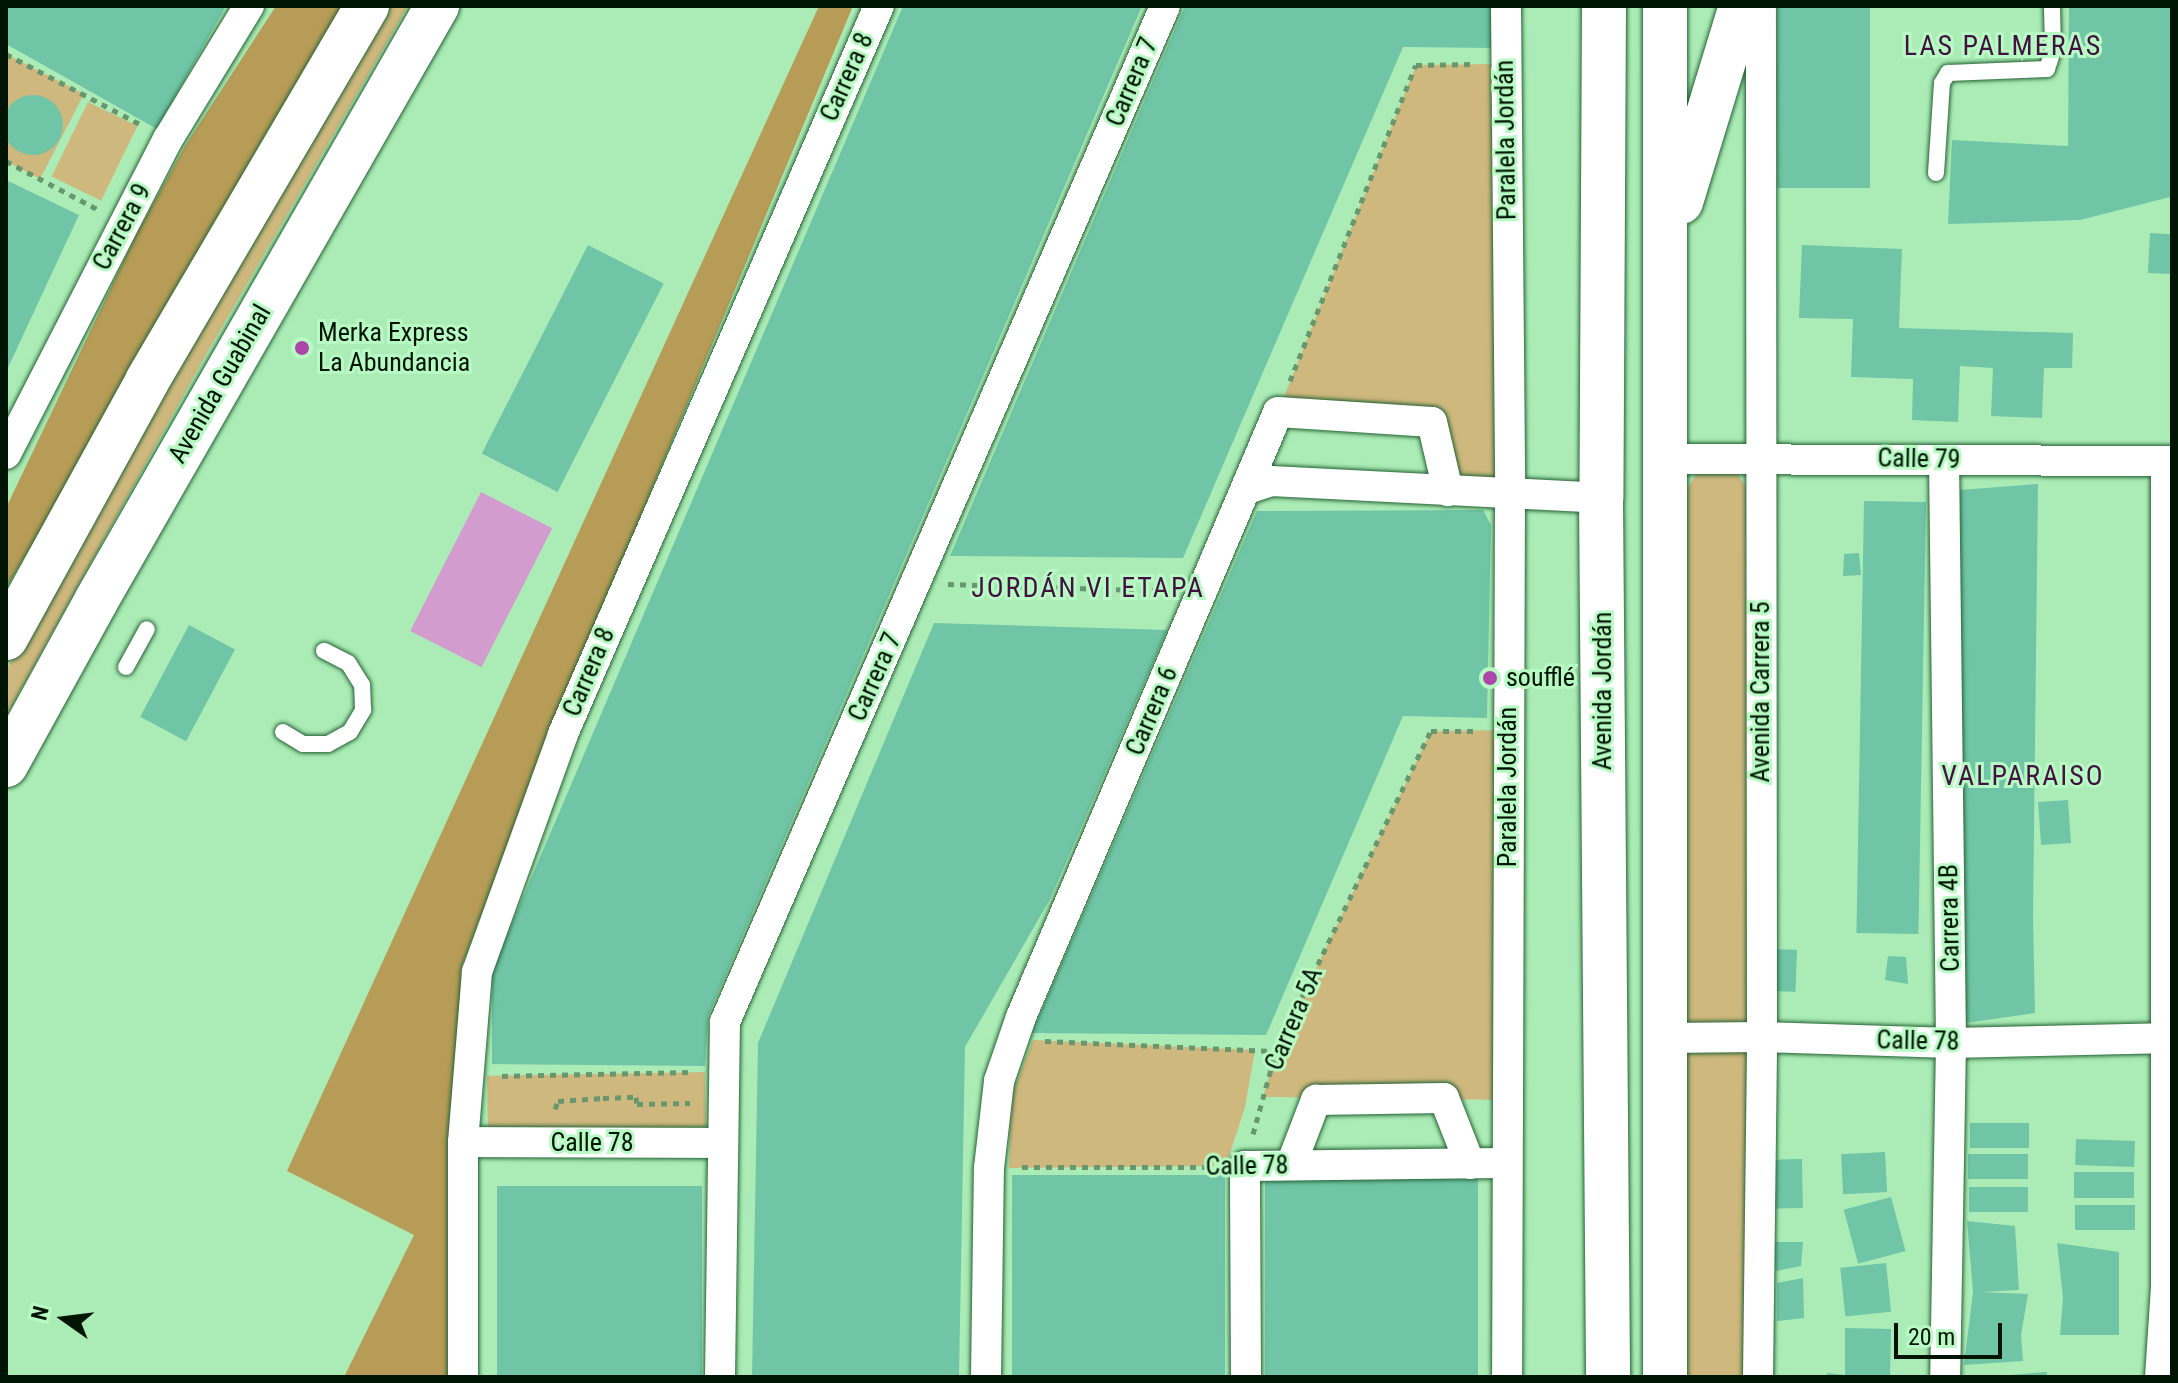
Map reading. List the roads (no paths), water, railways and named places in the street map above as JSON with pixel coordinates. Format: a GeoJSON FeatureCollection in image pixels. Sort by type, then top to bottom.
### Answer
{"type":"FeatureCollection","features":[{"type":"Feature","properties":{"kind":"main road"},"geometry":{"type":"LineString","coordinates":[[6,638],[147,381],[367,6]]}},
{"type":"Feature","properties":{"kind":"main road","name":"Avenida Guabinal"},"geometry":{"type":"LineString","coordinates":[[6,765],[103,587],[437,6]]}},
{"type":"Feature","properties":{"kind":"main road"},"geometry":{"type":"LineString","coordinates":[[1589,6],[1589,120],[1601,202]]}},
{"type":"Feature","properties":{"kind":"main road","name":"Avenida Jordán"},"geometry":{"type":"LineString","coordinates":[[1604,6],[1601,498],[1608,1377]]}},
{"type":"Feature","properties":{"kind":"main road"},"geometry":{"type":"LineString","coordinates":[[1665,6],[1665,1377]]}},
{"type":"Feature","properties":{"kind":"main road"},"geometry":{"type":"LineString","coordinates":[[1665,311],[1681,199],[1741,6]]}},
{"type":"Feature","properties":{"kind":"street","name":"Carrera 9"},"geometry":{"type":"LineString","coordinates":[[6,454],[168,139],[249,6]]}},
{"type":"Feature","properties":{"kind":"street","name":"Carrera 8"},"geometry":{"type":"LineString","coordinates":[[463,1377],[463,1142],[477,972],[563,734],[879,6]]}},
{"type":"Feature","properties":{"kind":"street","name":"Carrera 7"},"geometry":{"type":"LineString","coordinates":[[720,1377],[725,1022],[1165,6]]}},
{"type":"Feature","properties":{"kind":"street","name":"Paralela Jordán"},"geometry":{"type":"LineString","coordinates":[[1506,6],[1510,495],[1505,1163],[1507,1377]]}},
{"type":"Feature","properties":{"kind":"street","name":"Avenida Carrera 5"},"geometry":{"type":"LineString","coordinates":[[1758,1377],[1762,1037],[1761,6]]}},
{"type":"Feature","properties":{"kind":"street","name":"Carrera 6"},"geometry":{"type":"LineString","coordinates":[[986,1377],[989,1168],[999,1081],[1014,1037],[1278,412],[1432,422],[1448,491]]}},
{"type":"Feature","properties":{"kind":"street","name":"Calle 79"},"geometry":{"type":"LineString","coordinates":[[1666,459],[2169,461]]}},
{"type":"Feature","properties":{"kind":"street","name":"Carrera 4B"},"geometry":{"type":"LineString","coordinates":[[1944,460],[1951,1043],[1945,1377]]}},
{"type":"Feature","properties":{"kind":"street"},"geometry":{"type":"LineString","coordinates":[[2160,1377],[2166,1287],[2169,1038],[2169,461]]}},
{"type":"Feature","properties":{"kind":"street"},"geometry":{"type":"LineString","coordinates":[[1247,489],[1271,481],[1601,498]]}},
{"type":"Feature","properties":{"kind":"street","name":"Calle 78"},"geometry":{"type":"LineString","coordinates":[[1665,1038],[1762,1037],[1951,1043],[2169,1038]]}},
{"type":"Feature","properties":{"kind":"street"},"geometry":{"type":"LineString","coordinates":[[1291,1165],[1316,1100],[1444,1098],[1470,1164]]}},
{"type":"Feature","properties":{"kind":"street","name":"Calle 78"},"geometry":{"type":"LineString","coordinates":[[463,1142],[721,1143]]}},
{"type":"Feature","properties":{"kind":"street","name":"Calle 78"},"geometry":{"type":"LineString","coordinates":[[1246,1377],[1245,1166],[1505,1163]]}},
{"type":"Feature","properties":{"kind":"lane"},"geometry":{"type":"LineString","coordinates":[[1936,173],[1942,83],[1948,73],[2047,69],[2053,51],[2052,6]]}},
{"type":"Feature","properties":{"kind":"lane"},"geometry":{"type":"LineString","coordinates":[[126,667],[147,629]]}},
{"type":"Feature","properties":{"kind":"lane"},"geometry":{"type":"LineString","coordinates":[[283,732],[303,744],[328,744],[350,732],[363,710],[362,685],[348,663],[324,651]]}},
{"type":"Feature","properties":{"kind":"place","name":"Merka Express La Abundancia"},"geometry":{"type":"Point","coordinates":[302,348]}},
{"type":"Feature","properties":{"kind":"place","name":"soufflé"},"geometry":{"type":"Point","coordinates":[1490,678]}},
{"type":"Feature","properties":{"kind":"district","name":"LAS PALMERAS"},"geometry":{"type":"Point","coordinates":[2003,46]}},
{"type":"Feature","properties":{"kind":"district","name":"JORDÁN VI ETAPA"},"geometry":{"type":"Point","coordinates":[1088,588]}},
{"type":"Feature","properties":{"kind":"district","name":"VALPARAISO"},"geometry":{"type":"Point","coordinates":[2023,776]}}]}
